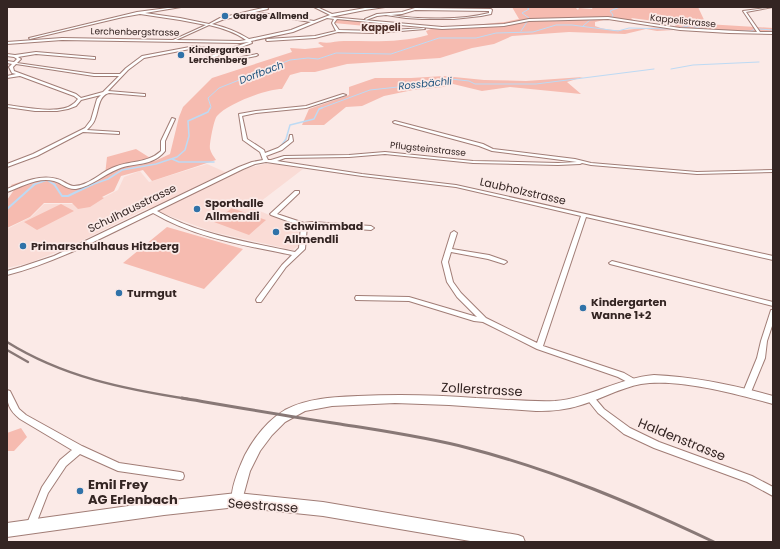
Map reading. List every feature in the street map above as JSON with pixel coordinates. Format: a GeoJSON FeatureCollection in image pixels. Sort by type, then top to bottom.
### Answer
{"type":"FeatureCollection","features":[{"type":"Feature","properties":{"kind":"main road","name":"Seestrasse"},"geometry":{"type":"LineString","coordinates":[[7,530],[164,508],[237,500],[323,509],[518,542]]}},
{"type":"Feature","properties":{"kind":"street"},"geometry":{"type":"LineString","coordinates":[[15,42],[137,13],[180,7]]}},
{"type":"Feature","properties":{"kind":"street"},"geometry":{"type":"LineString","coordinates":[[315,7],[332,15]]}},
{"type":"Feature","properties":{"kind":"street"},"geometry":{"type":"LineString","coordinates":[[263,38],[296,30],[332,15],[384,7]]}},
{"type":"Feature","properties":{"kind":"street"},"geometry":{"type":"LineString","coordinates":[[759,32],[744,11],[773,7]]}},
{"type":"Feature","properties":{"kind":"street"},"geometry":{"type":"LineString","coordinates":[[173,41],[221,19],[267,8]]}},
{"type":"Feature","properties":{"kind":"street"},"geometry":{"type":"LineString","coordinates":[[364,20],[377,15],[384,14],[404,13],[415,9],[490,10],[490,13],[484,15],[463,18],[430,18],[384,14]]}},
{"type":"Feature","properties":{"kind":"street"},"geometry":{"type":"LineString","coordinates":[[249,12],[314,22]]}},
{"type":"Feature","properties":{"kind":"street"},"geometry":{"type":"LineString","coordinates":[[137,13],[207,25],[232,32],[251,42],[202,61],[226,61],[256,55]]}},
{"type":"Feature","properties":{"kind":"street","name":"Kappelistrasse"},"geometry":{"type":"LineString","coordinates":[[327,17],[438,28],[504,24],[529,20],[596,18],[614,19],[677,29],[773,33]]}},
{"type":"Feature","properties":{"kind":"street"},"geometry":{"type":"LineString","coordinates":[[336,18],[333,23],[338,31]]}},
{"type":"Feature","properties":{"kind":"street"},"geometry":{"type":"LineString","coordinates":[[263,38],[273,40],[310,38],[338,31],[376,32],[431,29]]}},
{"type":"Feature","properties":{"kind":"street","name":"Lerchenbergstrasse"},"geometry":{"type":"LineString","coordinates":[[7,43],[62,39],[228,42],[263,38]]}},
{"type":"Feature","properties":{"kind":"street"},"geometry":{"type":"LineString","coordinates":[[7,166],[35,155],[83,131],[92,122],[98,102],[120,75],[143,57],[151,54],[200,47],[223,52]]}},
{"type":"Feature","properties":{"kind":"street"},"geometry":{"type":"LineString","coordinates":[[7,55],[15,56],[36,53],[94,58]]}},
{"type":"Feature","properties":{"kind":"street"},"geometry":{"type":"LineString","coordinates":[[15,56],[19,60],[11,70],[20,75],[75,95],[80,99]]}},
{"type":"Feature","properties":{"kind":"street"},"geometry":{"type":"LineString","coordinates":[[7,62],[94,75],[120,75]]}},
{"type":"Feature","properties":{"kind":"street"},"geometry":{"type":"LineString","coordinates":[[7,77],[20,75]]}},
{"type":"Feature","properties":{"kind":"street"},"geometry":{"type":"LineString","coordinates":[[7,106],[45,111],[57,110],[72,106],[80,99],[106,93],[144,95]]}},
{"type":"Feature","properties":{"kind":"street"},"geometry":{"type":"LineString","coordinates":[[291,136],[291,140],[280,150],[265,158],[262,151],[245,140],[240,115],[306,107],[344,95]]}},
{"type":"Feature","properties":{"kind":"street"},"geometry":{"type":"LineString","coordinates":[[7,191],[31,181],[42,179],[56,179],[68,186],[77,187],[118,167],[152,160],[163,151],[163,141],[173,119]]}},
{"type":"Feature","properties":{"kind":"street","name":"Pflugsteinstrasse"},"geometry":{"type":"LineString","coordinates":[[395,122],[482,145],[498,151],[575,160],[582,163]]}},
{"type":"Feature","properties":{"kind":"street"},"geometry":{"type":"LineString","coordinates":[[83,131],[118,133]]}},
{"type":"Feature","properties":{"kind":"street","name":"Pflugsteinstrasse"},"geometry":{"type":"LineString","coordinates":[[273,161],[284,157],[348,156],[385,153],[473,162],[558,164],[582,163],[697,173],[773,171]]}},
{"type":"Feature","properties":{"kind":"street","name":"Laubholzstrasse"},"geometry":{"type":"LineString","coordinates":[[265,158],[273,161],[362,175],[456,186],[773,258]]}},
{"type":"Feature","properties":{"kind":"street","name":"Schulhausstrasse"},"geometry":{"type":"LineString","coordinates":[[7,273],[56,256],[265,158]]}},
{"type":"Feature","properties":{"kind":"street"},"geometry":{"type":"LineString","coordinates":[[297,192],[273,214],[304,226],[312,224],[371,228]]}},
{"type":"Feature","properties":{"kind":"street"},"geometry":{"type":"LineString","coordinates":[[152,210],[161,216],[212,236],[295,254]]}},
{"type":"Feature","properties":{"kind":"street"},"geometry":{"type":"LineString","coordinates":[[539,347],[548,315],[573,252],[584,215]]}},
{"type":"Feature","properties":{"kind":"street"},"geometry":{"type":"LineString","coordinates":[[259,300],[284,266],[302,249],[304,226]]}},
{"type":"Feature","properties":{"kind":"street"},"geometry":{"type":"LineString","coordinates":[[454,233],[445,262],[450,282],[459,295],[484,320],[539,347],[621,375],[633,382]]}},
{"type":"Feature","properties":{"kind":"street"},"geometry":{"type":"LineString","coordinates":[[448,250],[488,257],[504,262]]}},
{"type":"Feature","properties":{"kind":"street"},"geometry":{"type":"LineString","coordinates":[[612,263],[773,304]]}},
{"type":"Feature","properties":{"kind":"street"},"geometry":{"type":"LineString","coordinates":[[358,298],[409,299],[474,319],[484,320]]}},
{"type":"Feature","properties":{"kind":"street"},"geometry":{"type":"LineString","coordinates":[[747,392],[761,358],[764,341],[773,312]]}},
{"type":"Feature","properties":{"kind":"street","name":"Zollerstrasse"},"geometry":{"type":"LineString","coordinates":[[237,500],[244,470],[256,447],[270,430],[288,414],[305,407],[339,401],[395,398],[557,406],[590,398],[633,382],[652,379],[673,380],[747,392],[773,400]]}},
{"type":"Feature","properties":{"kind":"street"},"geometry":{"type":"LineString","coordinates":[[7,393],[16,411],[23,417],[79,449],[118,467],[180,476]]}},
{"type":"Feature","properties":{"kind":"street","name":"Haldenstrasse"},"geometry":{"type":"LineString","coordinates":[[590,398],[601,411],[627,431],[749,480],[773,492]]}},
{"type":"Feature","properties":{"kind":"street"},"geometry":{"type":"LineString","coordinates":[[31,526],[45,490],[63,463],[79,449]]}},
{"type":"Feature","properties":{"kind":"shaded area"},"geometry":{"type":"Polygon","coordinates":[[[512,7],[575,7],[578,10],[579,8],[592,9],[593,7],[698,7],[706,24],[773,28],[773,31],[736,32],[675,27],[676,24],[678,24],[631,18],[633,20],[631,22],[608,19],[595,22],[595,26],[615,30],[664,28],[674,30],[657,31],[646,29],[625,34],[569,32],[512,36],[494,44],[472,48],[440,58],[347,64],[315,72],[301,72],[290,75],[282,89],[257,94],[247,98],[222,111],[217,116],[213,127],[210,147],[216,160],[152,181],[143,170],[121,176],[114,191],[102,197],[104,198],[90,207],[78,209],[72,203],[44,203],[30,217],[7,228],[7,200],[14,190],[11,185],[23,181],[48,177],[68,187],[88,184],[105,175],[107,157],[136,149],[155,161],[170,154],[183,107],[212,78],[292,52],[290,48],[305,49],[324,47],[318,43],[320,42],[386,41],[418,38],[428,35],[426,31],[431,29],[505,22],[519,19],[512,7]]]}},
{"type":"Feature","properties":{"kind":"shaded area"},"geometry":{"type":"Polygon","coordinates":[[[337,19],[380,22],[376,27],[334,23],[337,19]]]}},
{"type":"Feature","properties":{"kind":"shaded area"},"geometry":{"type":"Polygon","coordinates":[[[444,76],[484,80],[526,81],[583,77],[567,82],[581,94],[510,87],[482,91],[453,84],[443,87],[413,90],[384,96],[362,106],[346,107],[324,125],[302,125],[309,109],[349,95],[349,87],[375,78],[444,76]]]}},
{"type":"Feature","properties":{"kind":"shaded area"},"geometry":{"type":"Polygon","coordinates":[[[207,164],[232,175],[248,168],[264,164],[275,164],[303,169],[252,208],[299,227],[298,246],[293,250],[213,232],[148,208],[69,247],[29,263],[7,268],[7,229],[31,217],[44,204],[91,204],[118,190],[124,177],[140,171],[149,182],[207,164]]]}},
{"type":"Feature","properties":{"kind":"shaded area"},"geometry":{"type":"Polygon","coordinates":[[[61,204],[74,211],[37,230],[24,222],[61,204]]]}},
{"type":"Feature","properties":{"kind":"shaded area"},"geometry":{"type":"Polygon","coordinates":[[[232,208],[266,220],[249,235],[214,222],[232,208]]]}},
{"type":"Feature","properties":{"kind":"shaded area"},"geometry":{"type":"Polygon","coordinates":[[[167,227],[243,249],[204,289],[123,263],[167,227]]]}},
{"type":"Feature","properties":{"kind":"shaded area"},"geometry":{"type":"Polygon","coordinates":[[[21,428],[27,437],[14,451],[7,451],[7,433],[21,428]]]}},
{"type":"Feature","properties":{"kind":"waterway"},"geometry":{"type":"LineString","coordinates":[[526,7],[529,9],[522,13],[529,18],[528,19]]}},
{"type":"Feature","properties":{"kind":"waterway"},"geometry":{"type":"LineString","coordinates":[[608,18],[612,17],[613,15],[610,11],[620,7]]}},
{"type":"Feature","properties":{"kind":"waterway"},"geometry":{"type":"LineString","coordinates":[[583,26],[590,20],[599,19]]}},
{"type":"Feature","properties":{"kind":"waterway"},"geometry":{"type":"LineString","coordinates":[[521,31],[527,22]]}},
{"type":"Feature","properties":{"kind":"waterway","name":"Dorfbach"},"geometry":{"type":"LineString","coordinates":[[210,109],[211,107],[208,98],[219,88],[290,60],[308,58],[318,59],[336,53],[391,54],[439,38],[476,38],[496,33],[533,32],[556,25],[572,25],[618,31],[629,28],[672,29],[689,26],[705,29]]}},
{"type":"Feature","properties":{"kind":"waterway"},"geometry":{"type":"LineString","coordinates":[[737,31],[751,31],[755,29]]}},
{"type":"Feature","properties":{"kind":"waterway"},"geometry":{"type":"LineString","coordinates":[[759,29],[773,30]]}},
{"type":"Feature","properties":{"kind":"waterway"},"geometry":{"type":"LineString","coordinates":[[671,69],[693,65],[759,62]]}},
{"type":"Feature","properties":{"kind":"waterway","name":"Rossbächli"},"geometry":{"type":"LineString","coordinates":[[319,109],[370,90],[398,87],[428,81],[438,84],[451,79],[469,81],[475,84],[536,84],[654,69]]}},
{"type":"Feature","properties":{"kind":"waterway","name":"Dorfbach"},"geometry":{"type":"LineString","coordinates":[[91,185],[108,179],[122,170],[156,164],[177,157],[185,150],[189,136],[188,121],[208,112],[210,108]]}},
{"type":"Feature","properties":{"kind":"waterway","name":"Rossbächli"},"geometry":{"type":"LineString","coordinates":[[281,146],[286,139],[290,125],[314,119],[319,109]]}},
{"type":"Feature","properties":{"kind":"waterway","name":"Rossbächli"},"geometry":{"type":"LineString","coordinates":[[172,159],[179,162],[214,162]]}},
{"type":"Feature","properties":{"kind":"waterway","name":"Dorfbach"},"geometry":{"type":"LineString","coordinates":[[34,184],[47,180],[54,185]]}},
{"type":"Feature","properties":{"kind":"waterway","name":"Dorfbach"},"geometry":{"type":"LineString","coordinates":[[7,209],[34,184]]}},
{"type":"Feature","properties":{"kind":"waterway","name":"Dorfbach"},"geometry":{"type":"LineString","coordinates":[[54,185],[62,196],[68,196],[93,184]]}},
{"type":"Feature","properties":{"kind":"railway"},"geometry":{"type":"LineString","coordinates":[[7,342],[50,364],[94,380],[141,391],[188,399]]}},
{"type":"Feature","properties":{"kind":"railway"},"geometry":{"type":"LineString","coordinates":[[7,350],[28,362]]}},
{"type":"Feature","properties":{"kind":"railway"},"geometry":{"type":"LineString","coordinates":[[182,398],[404,434],[468,448],[563,477],[624,501],[714,542]]}},
{"type":"Feature","properties":{"kind":"place","name":"Garage Allmend"},"geometry":{"type":"Point","coordinates":[225,16]}},
{"type":"Feature","properties":{"kind":"place","name":"Kindergarten Lerchenberg"},"geometry":{"type":"Point","coordinates":[181,55]}},
{"type":"Feature","properties":{"kind":"place","name":"Sporthalle Allmendli"},"geometry":{"type":"Point","coordinates":[197,209]}},
{"type":"Feature","properties":{"kind":"place","name":"Schwimmbad Allmendli"},"geometry":{"type":"Point","coordinates":[276,232]}},
{"type":"Feature","properties":{"kind":"place","name":"Primarschulhaus Hitzberg"},"geometry":{"type":"Point","coordinates":[23,246]}},
{"type":"Feature","properties":{"kind":"place","name":"Turmgut"},"geometry":{"type":"Point","coordinates":[119,293]}},
{"type":"Feature","properties":{"kind":"place","name":"Kindergarten Wanne 1+2"},"geometry":{"type":"Point","coordinates":[583,308]}},
{"type":"Feature","properties":{"kind":"place","name":"Emil Frey AG Erlenbach"},"geometry":{"type":"Point","coordinates":[80,491]}},
{"type":"Feature","properties":{"kind":"district","name":"Kappeli"},"geometry":{"type":"Point","coordinates":[381,27]}}]}
